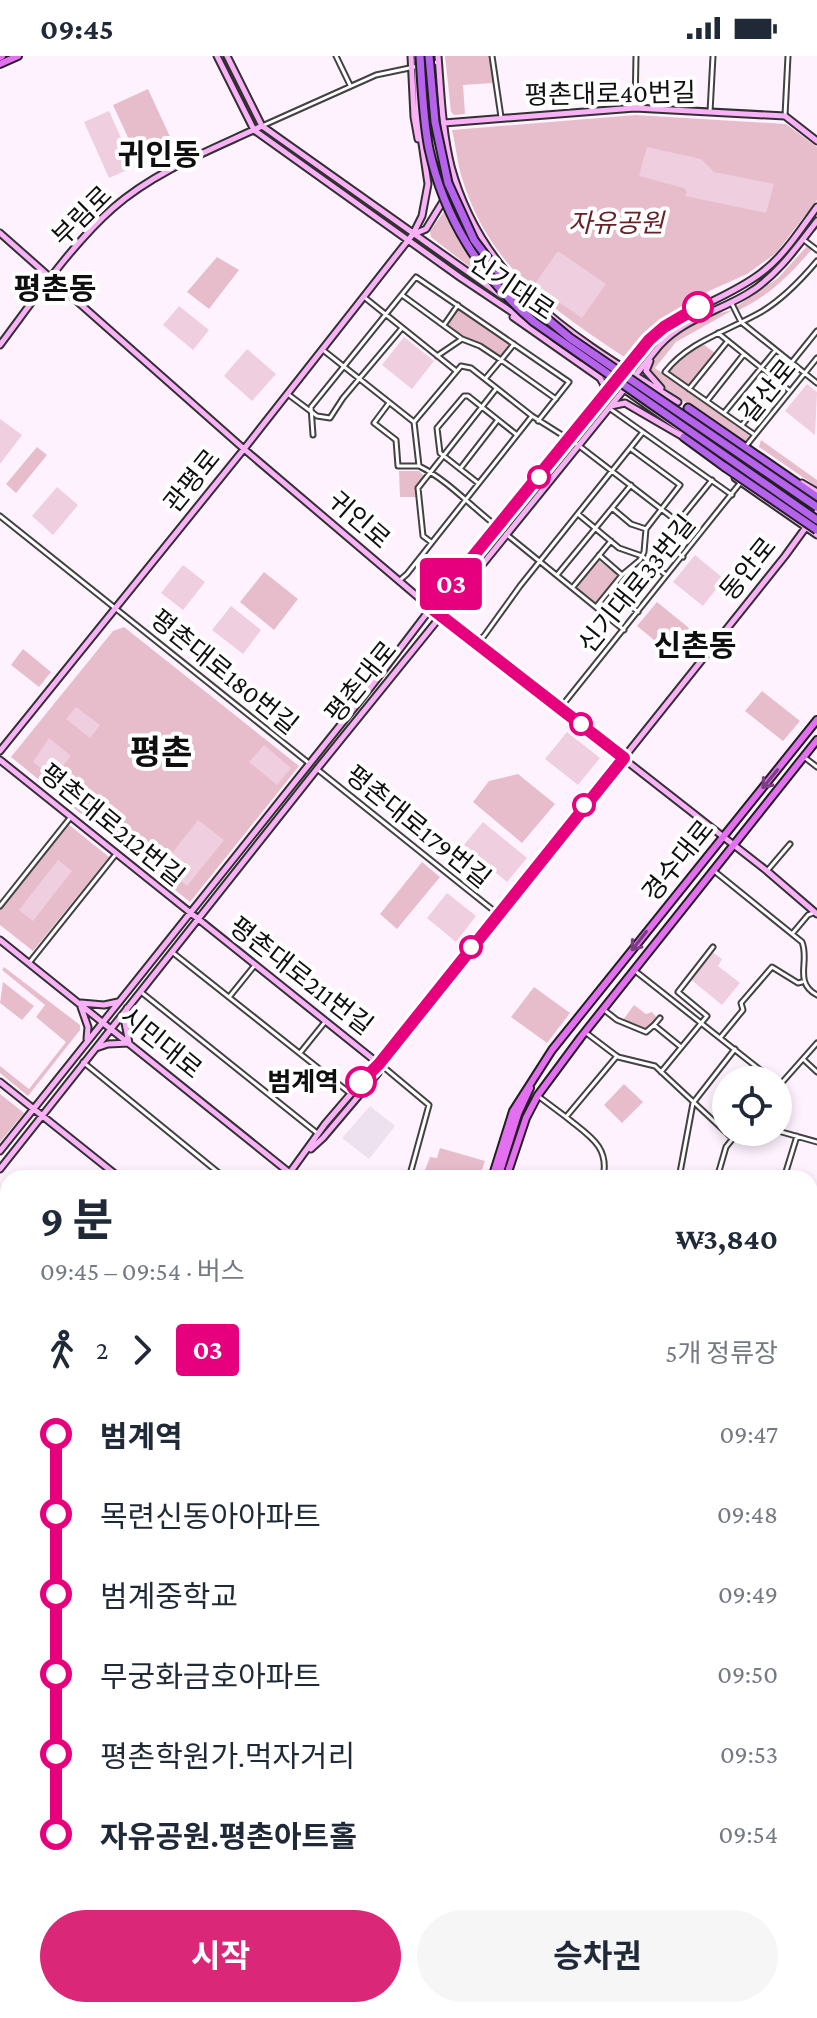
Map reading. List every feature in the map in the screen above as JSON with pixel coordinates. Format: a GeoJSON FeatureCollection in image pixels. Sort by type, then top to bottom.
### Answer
{"type":"FeatureCollection","features":[{"type":"Feature","properties":{"kind":"highway"},"geometry":{"type":"LineString","coordinates":[[414,56],[429,148],[442,193],[465,243],[496,285],[534,322],[816,520]]}},
{"type":"Feature","properties":{"kind":"highway"},"geometry":{"type":"LineString","coordinates":[[434,59],[435,122],[448,183],[474,240],[511,289],[570,338],[817,510]]}},
{"type":"Feature","properties":{"kind":"highway"},"geometry":{"type":"LineString","coordinates":[[688,408],[817,495]]}},
{"type":"Feature","properties":{"kind":"highway"},"geometry":{"type":"LineString","coordinates":[[684,437],[817,533]]}},
{"type":"Feature","properties":{"kind":"main road"},"geometry":{"type":"LineString","coordinates":[[0,64],[18,56]]}},
{"type":"Feature","properties":{"kind":"main road","name":"경수대로"},"geometry":{"type":"LineString","coordinates":[[502,1170],[513,1111],[552,1050],[817,720]]}},
{"type":"Feature","properties":{"kind":"main road","name":"경수대로"},"geometry":{"type":"LineString","coordinates":[[503,1170],[535,1093],[817,740]]}},
{"type":"Feature","properties":{"kind":"main road","name":"경수대로"},"geometry":{"type":"LineString","coordinates":[[503,1170],[538,1096],[583,1034]]}},
{"type":"Feature","properties":{"kind":"street","name":"신기대로"},"geometry":{"type":"LineString","coordinates":[[217,56],[254,130],[461,278],[582,352],[616,380]]}},
{"type":"Feature","properties":{"kind":"street","name":"신기대로"},"geometry":{"type":"LineString","coordinates":[[227,56],[262,126],[626,387],[817,510]]}},
{"type":"Feature","properties":{"kind":"street"},"geometry":{"type":"LineString","coordinates":[[336,56],[350,85]]}},
{"type":"Feature","properties":{"kind":"street","name":"관평로"},"geometry":{"type":"LineString","coordinates":[[0,751],[413,234],[422,216],[428,184],[414,56]]}},
{"type":"Feature","properties":{"kind":"street"},"geometry":{"type":"LineString","coordinates":[[501,56],[492,58],[501,117]]}},
{"type":"Feature","properties":{"kind":"street"},"geometry":{"type":"LineString","coordinates":[[635,108],[636,56]]}},
{"type":"Feature","properties":{"kind":"street"},"geometry":{"type":"LineString","coordinates":[[710,112],[713,56]]}},
{"type":"Feature","properties":{"kind":"street"},"geometry":{"type":"LineString","coordinates":[[788,56],[785,116],[817,141]]}},
{"type":"Feature","properties":{"kind":"street"},"geometry":{"type":"LineString","coordinates":[[262,126],[350,85],[376,75],[414,69],[434,59]]}},
{"type":"Feature","properties":{"kind":"street"},"geometry":{"type":"LineString","coordinates":[[434,59],[451,165],[467,209],[483,239],[517,286],[548,315],[688,408]]}},
{"type":"Feature","properties":{"kind":"street"},"geometry":{"type":"LineString","coordinates":[[434,59],[436,100],[450,190],[495,267],[566,344]]}},
{"type":"Feature","properties":{"kind":"street"},"geometry":{"type":"LineString","coordinates":[[414,69],[414,117],[428,184]]}},
{"type":"Feature","properties":{"kind":"street"},"geometry":{"type":"LineString","coordinates":[[436,100],[439,76]]}},
{"type":"Feature","properties":{"kind":"street","name":"평촌대로40번길"},"geometry":{"type":"LineString","coordinates":[[444,123],[635,108],[785,116]]}},
{"type":"Feature","properties":{"kind":"street","name":"부림로"},"geometry":{"type":"LineString","coordinates":[[0,345],[50,279],[118,204],[172,168],[262,126]]}},
{"type":"Feature","properties":{"kind":"street"},"geometry":{"type":"LineString","coordinates":[[450,190],[451,165]]}},
{"type":"Feature","properties":{"kind":"street","name":"관평로"},"geometry":{"type":"LineString","coordinates":[[413,234],[426,229],[450,190]]}},
{"type":"Feature","properties":{"kind":"street","name":"평촌대로"},"geometry":{"type":"LineString","coordinates":[[0,1151],[625,369],[664,327],[761,273],[785,250],[817,207]]}},
{"type":"Feature","properties":{"kind":"street","name":"평촌대로"},"geometry":{"type":"LineString","coordinates":[[0,1169],[110,1027],[653,353],[683,325],[731,302],[766,280],[817,221]]}},
{"type":"Feature","properties":{"kind":"street","name":"귀인로"},"geometry":{"type":"LineString","coordinates":[[0,233],[244,449],[431,608],[817,913]]}},
{"type":"Feature","properties":{"kind":"street"},"geometry":{"type":"LineString","coordinates":[[803,239],[817,250]]}},
{"type":"Feature","properties":{"kind":"street"},"geometry":{"type":"LineString","coordinates":[[755,435],[665,372],[687,351],[780,299],[817,261]]}},
{"type":"Feature","properties":{"kind":"street"},"geometry":{"type":"LineString","coordinates":[[313,435],[311,407],[416,277],[569,382],[538,421]]}},
{"type":"Feature","properties":{"kind":"street"},"geometry":{"type":"LineString","coordinates":[[461,278],[600,378],[604,391],[599,401]]}},
{"type":"Feature","properties":{"kind":"street"},"geometry":{"type":"LineString","coordinates":[[402,295],[462,339],[480,346],[557,399]]}},
{"type":"Feature","properties":{"kind":"street"},"geometry":{"type":"LineString","coordinates":[[364,297],[455,371]]}},
{"type":"Feature","properties":{"kind":"street"},"geometry":{"type":"LineString","coordinates":[[731,302],[741,322],[817,383]]}},
{"type":"Feature","properties":{"kind":"street"},"geometry":{"type":"LineString","coordinates":[[443,325],[458,305]]}},
{"type":"Feature","properties":{"kind":"street"},"geometry":{"type":"LineString","coordinates":[[288,394],[312,413],[330,418],[402,328]]}},
{"type":"Feature","properties":{"kind":"street"},"geometry":{"type":"LineString","coordinates":[[791,363],[817,331]]}},
{"type":"Feature","properties":{"kind":"street"},"geometry":{"type":"LineString","coordinates":[[718,333],[790,391]]}},
{"type":"Feature","properties":{"kind":"street"},"geometry":{"type":"LineString","coordinates":[[540,336],[566,344]]}},
{"type":"Feature","properties":{"kind":"street"},"geometry":{"type":"LineString","coordinates":[[437,356],[462,339]]}},
{"type":"Feature","properties":{"kind":"street"},"geometry":{"type":"LineString","coordinates":[[689,389],[728,341]]}},
{"type":"Feature","properties":{"kind":"street"},"geometry":{"type":"LineString","coordinates":[[485,379],[514,344]]}},
{"type":"Feature","properties":{"kind":"street"},"geometry":{"type":"LineString","coordinates":[[323,350],[414,422]]}},
{"type":"Feature","properties":{"kind":"street"},"geometry":{"type":"LineString","coordinates":[[724,413],[775,351]]}},
{"type":"Feature","properties":{"kind":"street"},"geometry":{"type":"LineString","coordinates":[[582,352],[605,355]]}},
{"type":"Feature","properties":{"kind":"street"},"geometry":{"type":"LineString","coordinates":[[653,353],[646,371],[678,402]]}},
{"type":"Feature","properties":{"kind":"street"},"geometry":{"type":"LineString","coordinates":[[707,401],[744,354]]}},
{"type":"Feature","properties":{"kind":"street","name":"갈산로"},"geometry":{"type":"LineString","coordinates":[[742,444],[755,435],[817,358]]}},
{"type":"Feature","properties":{"kind":"street"},"geometry":{"type":"LineString","coordinates":[[419,466],[414,422],[455,371],[466,365],[538,421],[612,470],[678,522]]}},
{"type":"Feature","properties":{"kind":"street"},"geometry":{"type":"LineString","coordinates":[[742,425],[777,381]]}},
{"type":"Feature","properties":{"kind":"street","name":"신기대로"},"geometry":{"type":"LineString","coordinates":[[626,387],[632,396],[816,520]]}},
{"type":"Feature","properties":{"kind":"street"},"geometry":{"type":"LineString","coordinates":[[431,542],[423,536],[418,488],[497,388]]}},
{"type":"Feature","properties":{"kind":"street"},"geometry":{"type":"LineString","coordinates":[[478,483],[440,453],[437,428],[464,396],[468,396],[517,435]]}},
{"type":"Feature","properties":{"kind":"street"},"geometry":{"type":"LineString","coordinates":[[632,396],[741,482],[817,533]]}},
{"type":"Feature","properties":{"kind":"street"},"geometry":{"type":"LineString","coordinates":[[389,403],[374,423],[396,440],[398,466],[419,466],[498,527]]}},
{"type":"Feature","properties":{"kind":"street"},"geometry":{"type":"LineString","coordinates":[[609,407],[625,403],[684,437]]}},
{"type":"Feature","properties":{"kind":"street"},"geometry":{"type":"LineString","coordinates":[[609,407],[732,495]]}},
{"type":"Feature","properties":{"kind":"street"},"geometry":{"type":"LineString","coordinates":[[400,580],[532,416]]}},
{"type":"Feature","properties":{"kind":"street"},"geometry":{"type":"LineString","coordinates":[[460,469],[498,420]]}},
{"type":"Feature","properties":{"kind":"street"},"geometry":{"type":"LineString","coordinates":[[476,642],[484,636],[643,432]]}},
{"type":"Feature","properties":{"kind":"street"},"geometry":{"type":"LineString","coordinates":[[596,607],[642,556],[646,529],[680,485],[630,448]]}},
{"type":"Feature","properties":{"kind":"street"},"geometry":{"type":"LineString","coordinates":[[542,473],[551,480]]}},
{"type":"Feature","properties":{"kind":"street"},"geometry":{"type":"LineString","coordinates":[[683,557],[669,546],[669,533],[712,480]]}},
{"type":"Feature","properties":{"kind":"street","name":"신기대로33번길"},"geometry":{"type":"LineString","coordinates":[[561,708],[741,482]]}},
{"type":"Feature","properties":{"kind":"street"},"geometry":{"type":"LineString","coordinates":[[557,575],[631,485]]}},
{"type":"Feature","properties":{"kind":"street"},"geometry":{"type":"LineString","coordinates":[[612,508],[631,524],[646,529]]}},
{"type":"Feature","properties":{"kind":"street","name":"동안로"},"geometry":{"type":"LineString","coordinates":[[293,1170],[317,1133],[379,1064],[806,528],[816,520],[817,510]]}},
{"type":"Feature","properties":{"kind":"street"},"geometry":{"type":"LineString","coordinates":[[578,514],[611,541],[627,552],[642,556],[667,576]]}},
{"type":"Feature","properties":{"kind":"street","name":"평촌대로180번길"},"geometry":{"type":"LineString","coordinates":[[0,516],[310,764]]}},
{"type":"Feature","properties":{"kind":"street"},"geometry":{"type":"LineString","coordinates":[[506,534],[624,630]]}},
{"type":"Feature","properties":{"kind":"street"},"geometry":{"type":"LineString","coordinates":[[573,587],[611,541]]}},
{"type":"Feature","properties":{"kind":"street"},"geometry":{"type":"LineString","coordinates":[[599,555],[622,575]]}},
{"type":"Feature","properties":{"kind":"street"},"geometry":{"type":"LineString","coordinates":[[458,576],[467,582]]}},
{"type":"Feature","properties":{"kind":"street"},"geometry":{"type":"LineString","coordinates":[[611,590],[638,612]]}},
{"type":"Feature","properties":{"kind":"street"},"geometry":{"type":"LineString","coordinates":[[804,757],[817,767]]}},
{"type":"Feature","properties":{"kind":"street","name":"평촌대로212번길"},"geometry":{"type":"LineString","coordinates":[[0,760],[198,920]]}},
{"type":"Feature","properties":{"kind":"street","name":"평촌대로179번길"},"geometry":{"type":"LineString","coordinates":[[317,769],[498,914]]}},
{"type":"Feature","properties":{"kind":"street"},"geometry":{"type":"LineString","coordinates":[[0,906],[71,817]]}},
{"type":"Feature","properties":{"kind":"street"},"geometry":{"type":"LineString","coordinates":[[767,871],[790,844]]}},
{"type":"Feature","properties":{"kind":"street"},"geometry":{"type":"LineString","coordinates":[[29,963],[116,854]]}},
{"type":"Feature","properties":{"kind":"street"},"geometry":{"type":"LineString","coordinates":[[713,870],[792,934],[804,948],[803,982]]}},
{"type":"Feature","properties":{"kind":"street","name":"귀인로"},"geometry":{"type":"LineString","coordinates":[[792,934],[808,915],[817,913]]}},
{"type":"Feature","properties":{"kind":"street","name":"평촌대로211번길"},"geometry":{"type":"LineString","coordinates":[[198,920],[379,1064]]}},
{"type":"Feature","properties":{"kind":"street","name":"시민대로"},"geometry":{"type":"LineString","coordinates":[[0,940],[103,1021],[281,1170]]}},
{"type":"Feature","properties":{"kind":"street"},"geometry":{"type":"LineString","coordinates":[[661,1072],[707,1016],[678,992],[713,947]]}},
{"type":"Feature","properties":{"kind":"street"},"geometry":{"type":"LineString","coordinates":[[172,952],[351,1094]]}},
{"type":"Feature","properties":{"kind":"street"},"geometry":{"type":"LineString","coordinates":[[230,996],[255,965]]}},
{"type":"Feature","properties":{"kind":"street"},"geometry":{"type":"LineString","coordinates":[[720,1038],[743,1010],[741,1003],[772,967],[798,983],[803,982],[817,995]]}},
{"type":"Feature","properties":{"kind":"street"},"geometry":{"type":"LineString","coordinates":[[634,970],[756,1066]]}},
{"type":"Feature","properties":{"kind":"street"},"geometry":{"type":"LineString","coordinates":[[141,992],[317,1133]]}},
{"type":"Feature","properties":{"kind":"street"},"geometry":{"type":"LineString","coordinates":[[86,1043],[88,1027],[79,1003],[104,1005],[119,1001]]}},
{"type":"Feature","properties":{"kind":"street"},"geometry":{"type":"LineString","coordinates":[[94,1049],[108,1044],[129,1043],[125,1023],[127,1007]]}},
{"type":"Feature","properties":{"kind":"street"},"geometry":{"type":"LineString","coordinates":[[603,1009],[617,1020],[646,1032],[660,1018]]}},
{"type":"Feature","properties":{"kind":"street"},"geometry":{"type":"LineString","coordinates":[[300,1053],[326,1021]]}},
{"type":"Feature","properties":{"kind":"street"},"geometry":{"type":"LineString","coordinates":[[654,1025],[681,1047]]}},
{"type":"Feature","properties":{"kind":"street"},"geometry":{"type":"LineString","coordinates":[[583,1034],[617,1056],[651,1063],[712,1120]]}},
{"type":"Feature","properties":{"kind":"street"},"geometry":{"type":"LineString","coordinates":[[792,1070],[817,1043]]}},
{"type":"Feature","properties":{"kind":"street"},"geometry":{"type":"LineString","coordinates":[[680,1170],[693,1103],[735,1049]]}},
{"type":"Feature","properties":{"kind":"street"},"geometry":{"type":"LineString","coordinates":[[566,1117],[617,1056]]}},
{"type":"Feature","properties":{"kind":"street"},"geometry":{"type":"LineString","coordinates":[[803,1059],[817,1072]]}},
{"type":"Feature","properties":{"kind":"street"},"geometry":{"type":"LineString","coordinates":[[83,1062],[215,1170]]}},
{"type":"Feature","properties":{"kind":"street"},"geometry":{"type":"LineString","coordinates":[[379,1064],[429,1105],[411,1170]]}},
{"type":"Feature","properties":{"kind":"street","name":"동안로"},"geometry":{"type":"LineString","coordinates":[[306,1153],[323,1138],[378,1073],[379,1064]]}},
{"type":"Feature","properties":{"kind":"street"},"geometry":{"type":"LineString","coordinates":[[0,1082],[110,1170]]}},
{"type":"Feature","properties":{"kind":"street"},"geometry":{"type":"LineString","coordinates":[[538,1096],[599,1145],[606,1161],[604,1170]]}},
{"type":"Feature","properties":{"kind":"street"},"geometry":{"type":"LineString","coordinates":[[792,1135],[817,1142]]}},
{"type":"Feature","properties":{"kind":"street"},"geometry":{"type":"LineString","coordinates":[[786,1170],[797,1136]]}},
{"type":"Feature","properties":{"kind":"street"},"geometry":{"type":"LineString","coordinates":[[719,1170],[727,1146]]}},
{"type":"Feature","properties":{"kind":"green space"},"geometry":{"type":"Polygon","coordinates":[[[445,56],[489,56],[493,83],[463,85],[465,114],[454,115],[451,112],[445,56]]]}},
{"type":"Feature","properties":{"kind":"green space"},"geometry":{"type":"Polygon","coordinates":[[[148,89],[172,141],[137,157],[113,105],[148,89]]]}},
{"type":"Feature","properties":{"kind":"green space","name":"자유공원"},"geometry":{"type":"Polygon","coordinates":[[[635,115],[786,124],[817,147],[817,200],[776,253],[747,274],[709,291],[657,323],[627,356],[623,356],[548,302],[506,261],[488,237],[474,209],[460,172],[452,130],[635,115]]]}},
{"type":"Feature","properties":{"kind":"green space"},"geometry":{"type":"Polygon","coordinates":[[[454,198],[475,243],[530,309],[529,313],[431,237],[430,231],[454,198]]]}},
{"type":"Feature","properties":{"kind":"green space"},"geometry":{"type":"Polygon","coordinates":[[[808,245],[812,249],[787,277],[759,299],[737,311],[737,306],[778,278],[808,245]]]}},
{"type":"Feature","properties":{"kind":"green space"},"geometry":{"type":"Polygon","coordinates":[[[217,257],[239,270],[209,309],[187,292],[217,257]]]}},
{"type":"Feature","properties":{"kind":"green space"},"geometry":{"type":"Polygon","coordinates":[[[458,308],[512,344],[501,357],[481,344],[462,338],[446,326],[458,308]]]}},
{"type":"Feature","properties":{"kind":"green space"},"geometry":{"type":"Polygon","coordinates":[[[733,310],[676,342],[655,368],[750,436],[745,443],[651,379],[648,371],[671,339],[707,318],[733,310]]]}},
{"type":"Feature","properties":{"kind":"green space"},"geometry":{"type":"Polygon","coordinates":[[[703,344],[715,353],[688,385],[668,371],[692,349],[703,344]]]}},
{"type":"Feature","properties":{"kind":"green space"},"geometry":{"type":"Polygon","coordinates":[[[761,440],[817,480],[817,487],[759,447],[761,440]]]}},
{"type":"Feature","properties":{"kind":"green space"},"geometry":{"type":"Polygon","coordinates":[[[37,447],[47,455],[16,493],[6,484],[37,447]]]}},
{"type":"Feature","properties":{"kind":"green space"},"geometry":{"type":"Polygon","coordinates":[[[399,471],[419,471],[425,477],[417,488],[418,497],[400,497],[399,471]]]}},
{"type":"Feature","properties":{"kind":"green space"},"geometry":{"type":"Polygon","coordinates":[[[597,559],[619,576],[596,605],[574,588],[597,559]]]}},
{"type":"Feature","properties":{"kind":"green space"},"geometry":{"type":"Polygon","coordinates":[[[264,572],[298,599],[274,630],[240,602],[264,572]]]}},
{"type":"Feature","properties":{"kind":"green space"},"geometry":{"type":"Polygon","coordinates":[[[657,602],[689,628],[670,653],[637,626],[657,602]]]}},
{"type":"Feature","properties":{"kind":"green space"},"geometry":{"type":"Polygon","coordinates":[[[124,627],[299,766],[190,902],[11,757],[113,631],[124,627]]]}},
{"type":"Feature","properties":{"kind":"green space"},"geometry":{"type":"Polygon","coordinates":[[[23,649],[51,672],[39,687],[11,665],[23,649]]]}},
{"type":"Feature","properties":{"kind":"green space"},"geometry":{"type":"Polygon","coordinates":[[[762,691],[800,721],[783,741],[745,711],[762,691]]]}},
{"type":"Feature","properties":{"kind":"green space"},"geometry":{"type":"Polygon","coordinates":[[[518,774],[555,804],[522,843],[473,802],[489,781],[518,774]]]}},
{"type":"Feature","properties":{"kind":"green space"},"geometry":{"type":"Polygon","coordinates":[[[68,824],[109,857],[33,951],[0,925],[0,909],[68,824]]]}},
{"type":"Feature","properties":{"kind":"green space"},"geometry":{"type":"Polygon","coordinates":[[[422,862],[440,877],[397,929],[380,914],[422,862]]]}},
{"type":"Feature","properties":{"kind":"green space"},"geometry":{"type":"Polygon","coordinates":[[[4,967],[80,1025],[80,1030],[28,1096],[0,1073],[0,1066],[29,1089],[66,1042],[36,1017],[45,1005],[2,970],[4,967]]]}},
{"type":"Feature","properties":{"kind":"green space"},"geometry":{"type":"Polygon","coordinates":[[[3,982],[34,1006],[22,1020],[0,1003],[3,982]]]}},
{"type":"Feature","properties":{"kind":"green space"},"geometry":{"type":"Polygon","coordinates":[[[534,987],[570,1013],[547,1043],[511,1017],[534,987]]]}},
{"type":"Feature","properties":{"kind":"green space"},"geometry":{"type":"Polygon","coordinates":[[[634,1005],[646,1014],[652,1012],[658,1019],[648,1031],[623,1020],[634,1005]]]}},
{"type":"Feature","properties":{"kind":"green space"},"geometry":{"type":"Polygon","coordinates":[[[624,1084],[643,1102],[622,1123],[604,1105],[624,1084]]]}},
{"type":"Feature","properties":{"kind":"green space"},"geometry":{"type":"Polygon","coordinates":[[[0,1094],[24,1113],[0,1142],[0,1094]]]}},
{"type":"Feature","properties":{"kind":"green space"},"geometry":{"type":"Polygon","coordinates":[[[440,1148],[485,1161],[482,1170],[425,1170],[430,1157],[437,1158],[440,1148]]]}},
{"type":"Feature","properties":{"kind":"shaded area"},"geometry":{"type":"Polygon","coordinates":[[[109,111],[134,167],[109,178],[84,122],[109,111]]]}},
{"type":"Feature","properties":{"kind":"shaded area"},"geometry":{"type":"Polygon","coordinates":[[[647,147],[701,159],[714,172],[774,184],[766,213],[685,196],[687,192],[684,188],[639,176],[647,147]]]}},
{"type":"Feature","properties":{"kind":"shaded area"},"geometry":{"type":"Polygon","coordinates":[[[558,251],[606,284],[582,318],[534,285],[558,251]]]}},
{"type":"Feature","properties":{"kind":"shaded area"},"geometry":{"type":"Polygon","coordinates":[[[179,306],[209,330],[193,350],[163,325],[179,306]]]}},
{"type":"Feature","properties":{"kind":"shaded area"},"geometry":{"type":"Polygon","coordinates":[[[404,337],[434,361],[412,389],[382,365],[404,337]]]}},
{"type":"Feature","properties":{"kind":"shaded area"},"geometry":{"type":"Polygon","coordinates":[[[247,349],[276,374],[252,401],[224,376],[247,349]]]}},
{"type":"Feature","properties":{"kind":"shaded area"},"geometry":{"type":"Polygon","coordinates":[[[807,384],[817,392],[815,435],[785,411],[807,384]]]}},
{"type":"Feature","properties":{"kind":"shaded area"},"geometry":{"type":"Polygon","coordinates":[[[0,419],[22,435],[0,464],[0,419]]]}},
{"type":"Feature","properties":{"kind":"shaded area"},"geometry":{"type":"Polygon","coordinates":[[[57,487],[78,505],[53,535],[32,516],[57,487]]]}},
{"type":"Feature","properties":{"kind":"shaded area"},"geometry":{"type":"Polygon","coordinates":[[[695,555],[724,579],[703,606],[673,582],[695,555]]]}},
{"type":"Feature","properties":{"kind":"shaded area"},"geometry":{"type":"Polygon","coordinates":[[[183,565],[205,582],[183,610],[161,593],[183,565]]]}},
{"type":"Feature","properties":{"kind":"shaded area"},"geometry":{"type":"Polygon","coordinates":[[[231,606],[261,630],[243,654],[212,630],[231,606]]]}},
{"type":"Feature","properties":{"kind":"shaded area"},"geometry":{"type":"Polygon","coordinates":[[[76,707],[100,725],[90,738],[66,719],[76,707]]]}},
{"type":"Feature","properties":{"kind":"shaded area"},"geometry":{"type":"Polygon","coordinates":[[[567,732],[600,758],[578,785],[545,759],[567,732]]]}},
{"type":"Feature","properties":{"kind":"shaded area"},"geometry":{"type":"Polygon","coordinates":[[[49,738],[71,756],[61,768],[53,762],[58,767],[51,776],[33,762],[49,738]]]}},
{"type":"Feature","properties":{"kind":"shaded area"},"geometry":{"type":"Polygon","coordinates":[[[264,745],[291,768],[277,785],[249,762],[264,745]]]}},
{"type":"Feature","properties":{"kind":"shaded area"},"geometry":{"type":"Polygon","coordinates":[[[198,820],[224,840],[187,886],[162,866],[198,820]]]}},
{"type":"Feature","properties":{"kind":"shaded area"},"geometry":{"type":"Polygon","coordinates":[[[483,822],[527,858],[507,882],[463,846],[483,822]]]}},
{"type":"Feature","properties":{"kind":"shaded area"},"geometry":{"type":"Polygon","coordinates":[[[58,860],[72,871],[33,921],[19,910],[58,860]]]}},
{"type":"Feature","properties":{"kind":"shaded area"},"geometry":{"type":"Polygon","coordinates":[[[447,893],[476,916],[456,942],[427,918],[447,893]]]}},
{"type":"Feature","properties":{"kind":"shaded area"},"geometry":{"type":"Polygon","coordinates":[[[712,952],[722,959],[718,966],[740,983],[722,1005],[689,978],[712,952]]]}},
{"type":"Feature","properties":{"kind":"shaded area"},"geometry":{"type":"Polygon","coordinates":[[[370,1106],[395,1126],[369,1159],[342,1138],[370,1106]]]}},
{"type":"Feature","properties":{"kind":"bus line","name":"03"},"geometry":{"type":"LineString","coordinates":[[361,1082],[379,1064],[624,758],[431,608],[649,340],[676,318],[698,307]]}},
{"type":"Feature","properties":{"kind":"place","name":"범계역"},"geometry":{"type":"Point","coordinates":[361,1082]}},
{"type":"Feature","properties":{"kind":"district","name":"귀인동"},"geometry":{"type":"Point","coordinates":[159,154]}},
{"type":"Feature","properties":{"kind":"district","name":"평촌동"},"geometry":{"type":"Point","coordinates":[55,288]}},
{"type":"Feature","properties":{"kind":"district","name":"신촌동"},"geometry":{"type":"Point","coordinates":[695,645]}},
{"type":"Feature","properties":{"kind":"district","name":"평촌"},"geometry":{"type":"Point","coordinates":[161,752]}}]}
